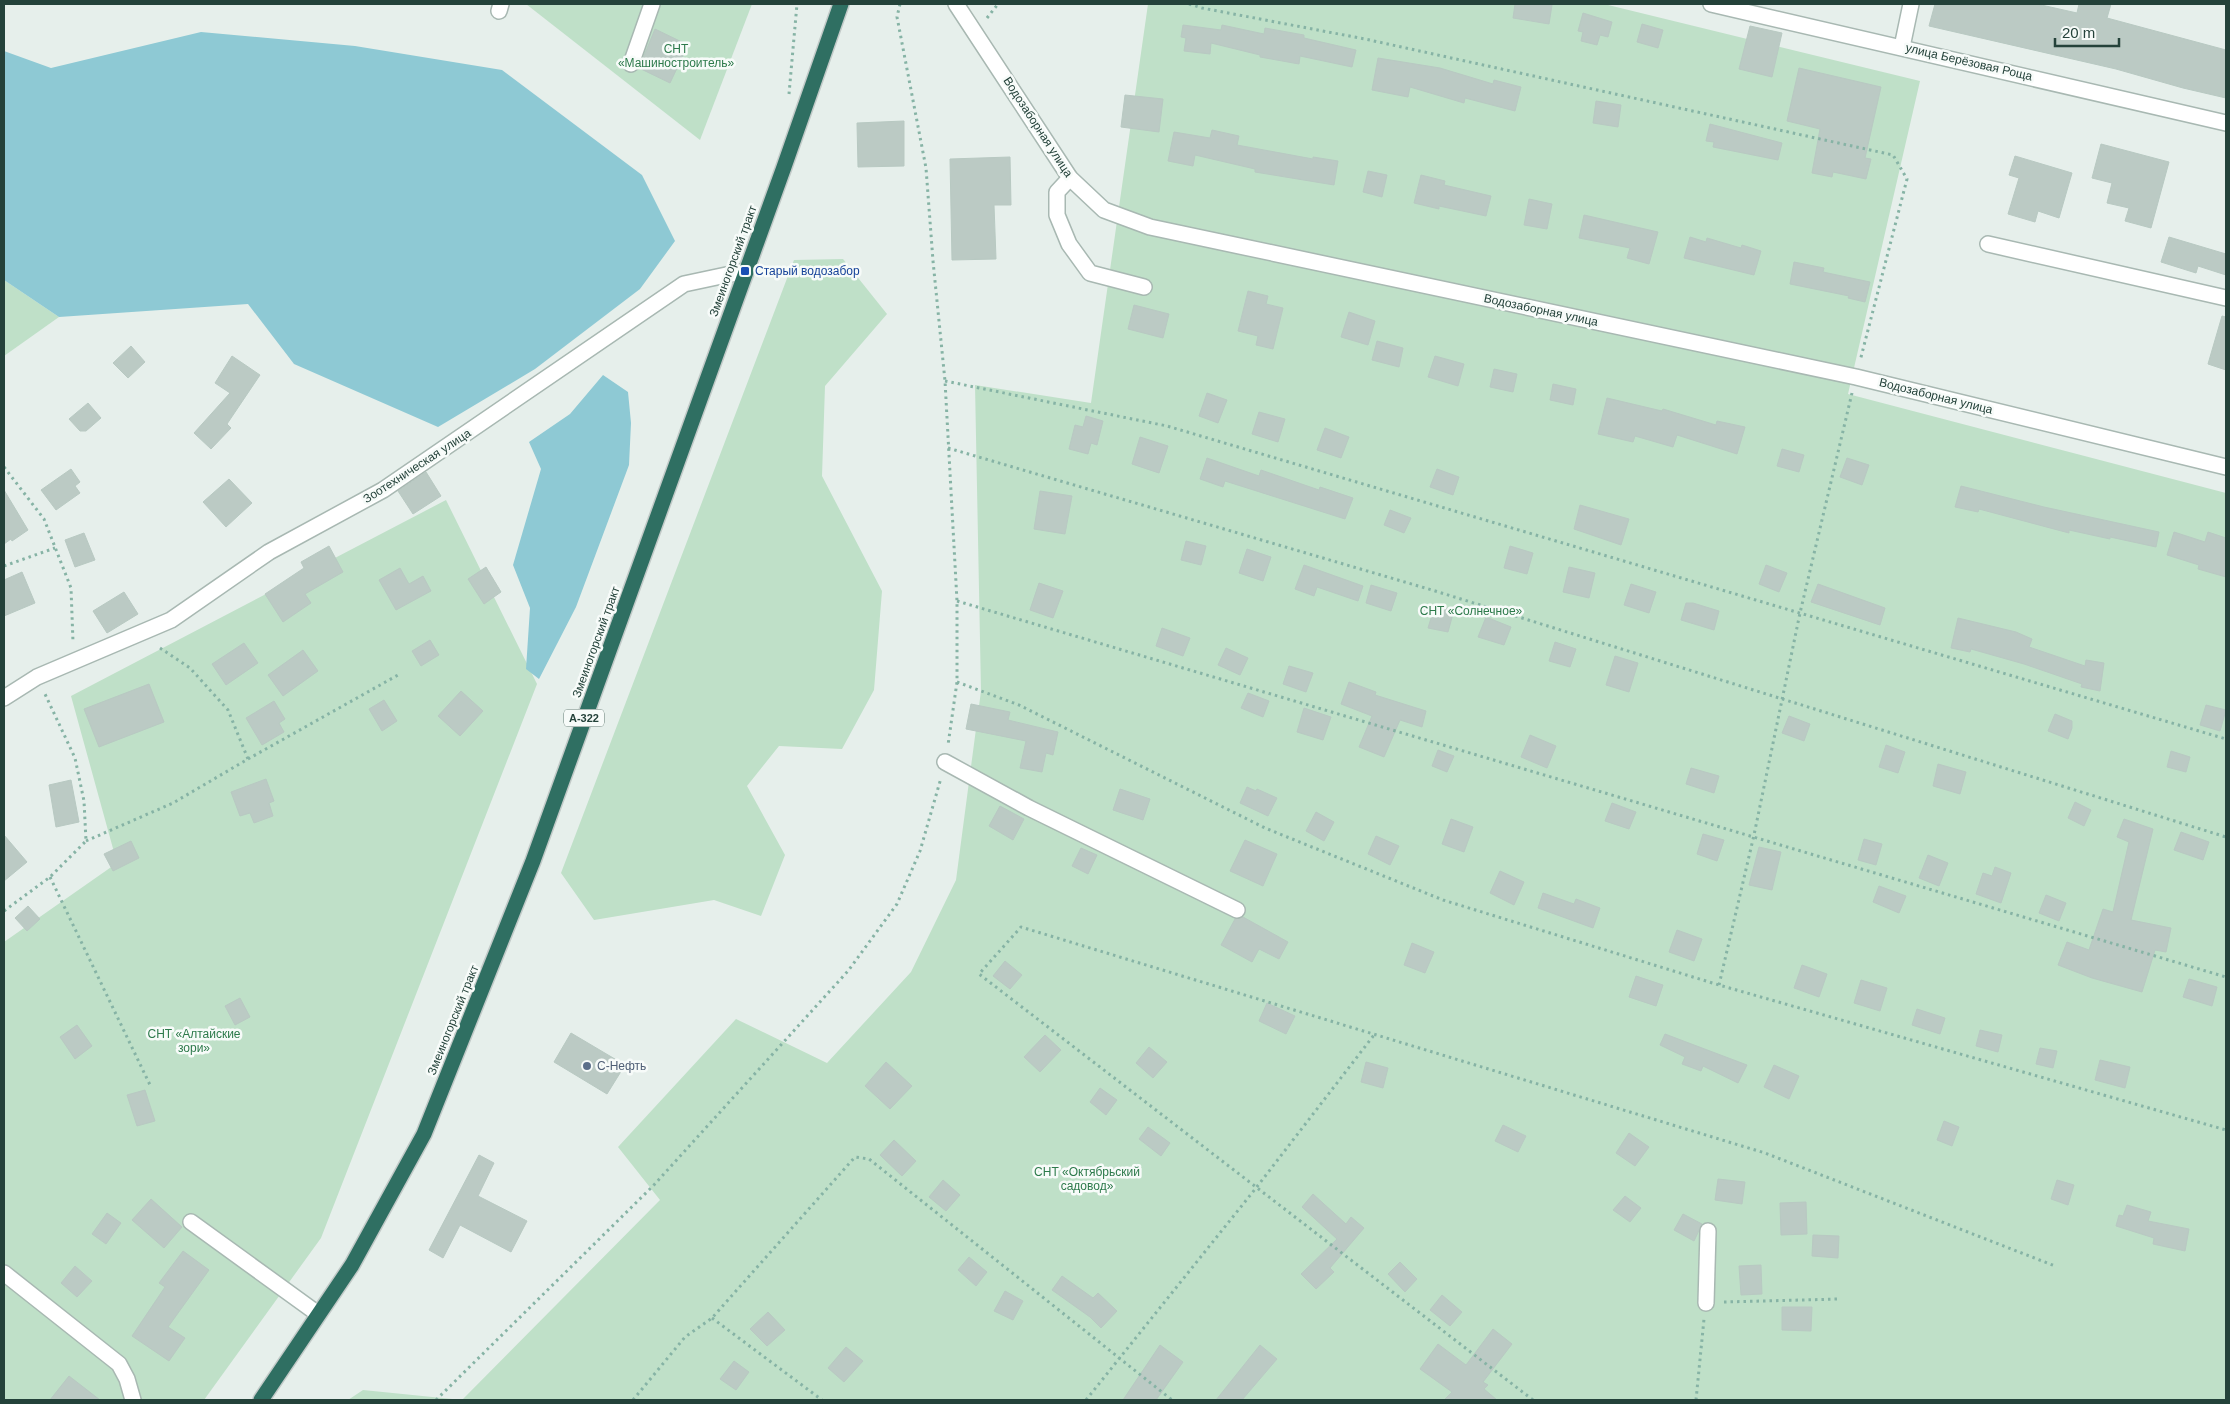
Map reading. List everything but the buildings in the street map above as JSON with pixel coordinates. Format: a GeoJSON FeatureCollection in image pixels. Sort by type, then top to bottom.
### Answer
{"type":"FeatureCollection","features":[{"type":"Feature","properties":{"kind":"highway","name":"Змеиногорский тракт"},"geometry":{"type":"LineString","coordinates":[[261,1400],[352,1265],[427,1125],[533,861],[841,4]]}},
{"type":"Feature","properties":{"kind":"street"},"geometry":{"type":"LineString","coordinates":[[631,64],[652,4]]}},
{"type":"Feature","properties":{"kind":"street","name":"Водозаборная улица"},"geometry":{"type":"LineString","coordinates":[[956,4],[1070,178],[1104,210],[1150,227],[1856,377],[2226,467]]}},
{"type":"Feature","properties":{"kind":"street","name":"улица Берёзовая Роща"},"geometry":{"type":"LineString","coordinates":[[1711,4],[2226,123]]}},
{"type":"Feature","properties":{"kind":"street"},"geometry":{"type":"LineString","coordinates":[[1902,47],[1911,4]]}},
{"type":"Feature","properties":{"kind":"street"},"geometry":{"type":"LineString","coordinates":[[1070,178],[1057,192],[1058,215],[1069,244],[1090,273],[1144,287]]}},
{"type":"Feature","properties":{"kind":"street"},"geometry":{"type":"LineString","coordinates":[[1988,244],[2226,298]]}},
{"type":"Feature","properties":{"kind":"street","name":"Зоотехническая улица"},"geometry":{"type":"LineString","coordinates":[[4,698],[37,677],[171,620],[269,552],[383,490],[684,284],[745,271]]}},
{"type":"Feature","properties":{"kind":"street"},"geometry":{"type":"LineString","coordinates":[[946,762],[1029,808],[1238,910]]}},
{"type":"Feature","properties":{"kind":"street"},"geometry":{"type":"LineString","coordinates":[[191,1222],[318,1314]]}},
{"type":"Feature","properties":{"kind":"street"},"geometry":{"type":"LineString","coordinates":[[1706,1303],[1708,1231]]}},
{"type":"Feature","properties":{"kind":"street"},"geometry":{"type":"LineString","coordinates":[[4,1273],[119,1364],[127,1380],[133,1400]]}},
{"type":"Feature","properties":{"kind":"path"},"geometry":{"type":"LineString","coordinates":[[788,100],[797,4]]}},
{"type":"Feature","properties":{"kind":"path"},"geometry":{"type":"LineString","coordinates":[[436,1400],[653,1186],[848,971],[897,904],[920,851],[946,762],[957,682],[957,601],[945,381],[926,168],[897,17],[900,4]]}},
{"type":"Feature","properties":{"kind":"path"},"geometry":{"type":"LineString","coordinates":[[1189,4],[1365,39],[1893,155],[1907,179],[1856,377],[1800,613],[1754,835],[1719,985]]}},
{"type":"Feature","properties":{"kind":"path"},"geometry":{"type":"LineString","coordinates":[[945,381],[1167,426],[2226,740]]}},
{"type":"Feature","properties":{"kind":"path"},"geometry":{"type":"LineString","coordinates":[[948,448],[1422,588],[2226,837]]}},
{"type":"Feature","properties":{"kind":"path"},"geometry":{"type":"LineString","coordinates":[[4,467],[44,519],[71,588],[74,661]]}},
{"type":"Feature","properties":{"kind":"path"},"geometry":{"type":"LineString","coordinates":[[4,566],[55,548]]}},
{"type":"Feature","properties":{"kind":"path"},"geometry":{"type":"LineString","coordinates":[[957,601],[1754,835],[2226,977]]}},
{"type":"Feature","properties":{"kind":"path"},"geometry":{"type":"LineString","coordinates":[[133,636],[156,645],[190,668],[228,710],[248,760]]}},
{"type":"Feature","properties":{"kind":"path"},"geometry":{"type":"LineString","coordinates":[[4,911],[50,877],[86,841],[173,803],[398,675]]}},
{"type":"Feature","properties":{"kind":"path"},"geometry":{"type":"LineString","coordinates":[[37,677],[76,758],[84,801],[86,841]]}},
{"type":"Feature","properties":{"kind":"path"},"geometry":{"type":"LineString","coordinates":[[957,682],[1018,706],[1265,828],[1443,900],[1719,985],[2226,1130]]}},
{"type":"Feature","properties":{"kind":"path"},"geometry":{"type":"LineString","coordinates":[[50,877],[152,1087]]}},
{"type":"Feature","properties":{"kind":"path"},"geometry":{"type":"LineString","coordinates":[[1533,1400],[979,974],[1021,927],[1765,1153],[2055,1266]]}},
{"type":"Feature","properties":{"kind":"path"},"geometry":{"type":"LineString","coordinates":[[1086,1400],[1256,1188],[1374,1035]]}},
{"type":"Feature","properties":{"kind":"path"},"geometry":{"type":"LineString","coordinates":[[633,1400],[686,1337],[712,1318],[855,1157],[869,1160],[1172,1400]]}},
{"type":"Feature","properties":{"kind":"path"},"geometry":{"type":"LineString","coordinates":[[1696,1400],[1706,1303],[1839,1299]]}},
{"type":"Feature","properties":{"kind":"path"},"geometry":{"type":"LineString","coordinates":[[712,1318],[822,1400]]}},
{"type":"Feature","properties":{"kind":"green space","name":"СНТ «Машиностроитель»"},"geometry":{"type":"Polygon","coordinates":[[[526,4],[752,4],[700,140],[526,4]]]}},
{"type":"Feature","properties":{"kind":"green space","name":"СНТ «Солнечное»"},"geometry":{"type":"Polygon","coordinates":[[[1148,4],[1604,4],[1920,81],[1848,394],[2226,493],[2226,1400],[462,1400],[660,1200],[618,1147],[736,1019],[827,1063],[911,972],[956,880],[981,691],[975,385],[1091,403],[1148,4]]]}},
{"type":"Feature","properties":{"kind":"green space"},"geometry":{"type":"Polygon","coordinates":[[[843,259],[887,314],[825,386],[822,476],[882,591],[874,690],[842,749],[779,746],[747,786],[785,855],[761,916],[714,900],[594,920],[561,873],[794,260],[843,259]]]}},
{"type":"Feature","properties":{"kind":"green space"},"geometry":{"type":"Polygon","coordinates":[[[4,280],[59,317],[4,356],[4,280]]]}},
{"type":"Feature","properties":{"kind":"green space","name":"СНТ «Алтайские зори»"},"geometry":{"type":"Polygon","coordinates":[[[446,500],[537,684],[321,1238],[204,1400],[4,1400],[4,942],[117,863],[71,696],[446,500]]]}},
{"type":"Feature","properties":{"kind":"green space"},"geometry":{"type":"Polygon","coordinates":[[[363,1390],[462,1400],[348,1400],[363,1390]]]}},
{"type":"Feature","properties":{"kind":"water"},"geometry":{"type":"Polygon","coordinates":[[[201,32],[355,46],[502,70],[642,175],[675,241],[640,289],[535,369],[438,427],[294,364],[248,304],[59,317],[4,280],[4,51],[51,68],[201,32]]]}},
{"type":"Feature","properties":{"kind":"water"},"geometry":{"type":"Polygon","coordinates":[[[603,375],[628,392],[631,423],[629,465],[576,607],[539,679],[526,669],[530,608],[513,565],[541,469],[529,442],[570,414],[603,375]]]}},
{"type":"Feature","properties":{"kind":"place","name":"Старый водозабор"},"geometry":{"type":"Point","coordinates":[745,271]}},
{"type":"Feature","properties":{"kind":"place","name":"С-Нефть"},"geometry":{"type":"Point","coordinates":[587,1066]}},
{"type":"Feature","properties":{"kind":"park label","name":"СНТ «Октябрьский садовод»"},"geometry":{"type":"Point","coordinates":[1087,1179]}}]}
